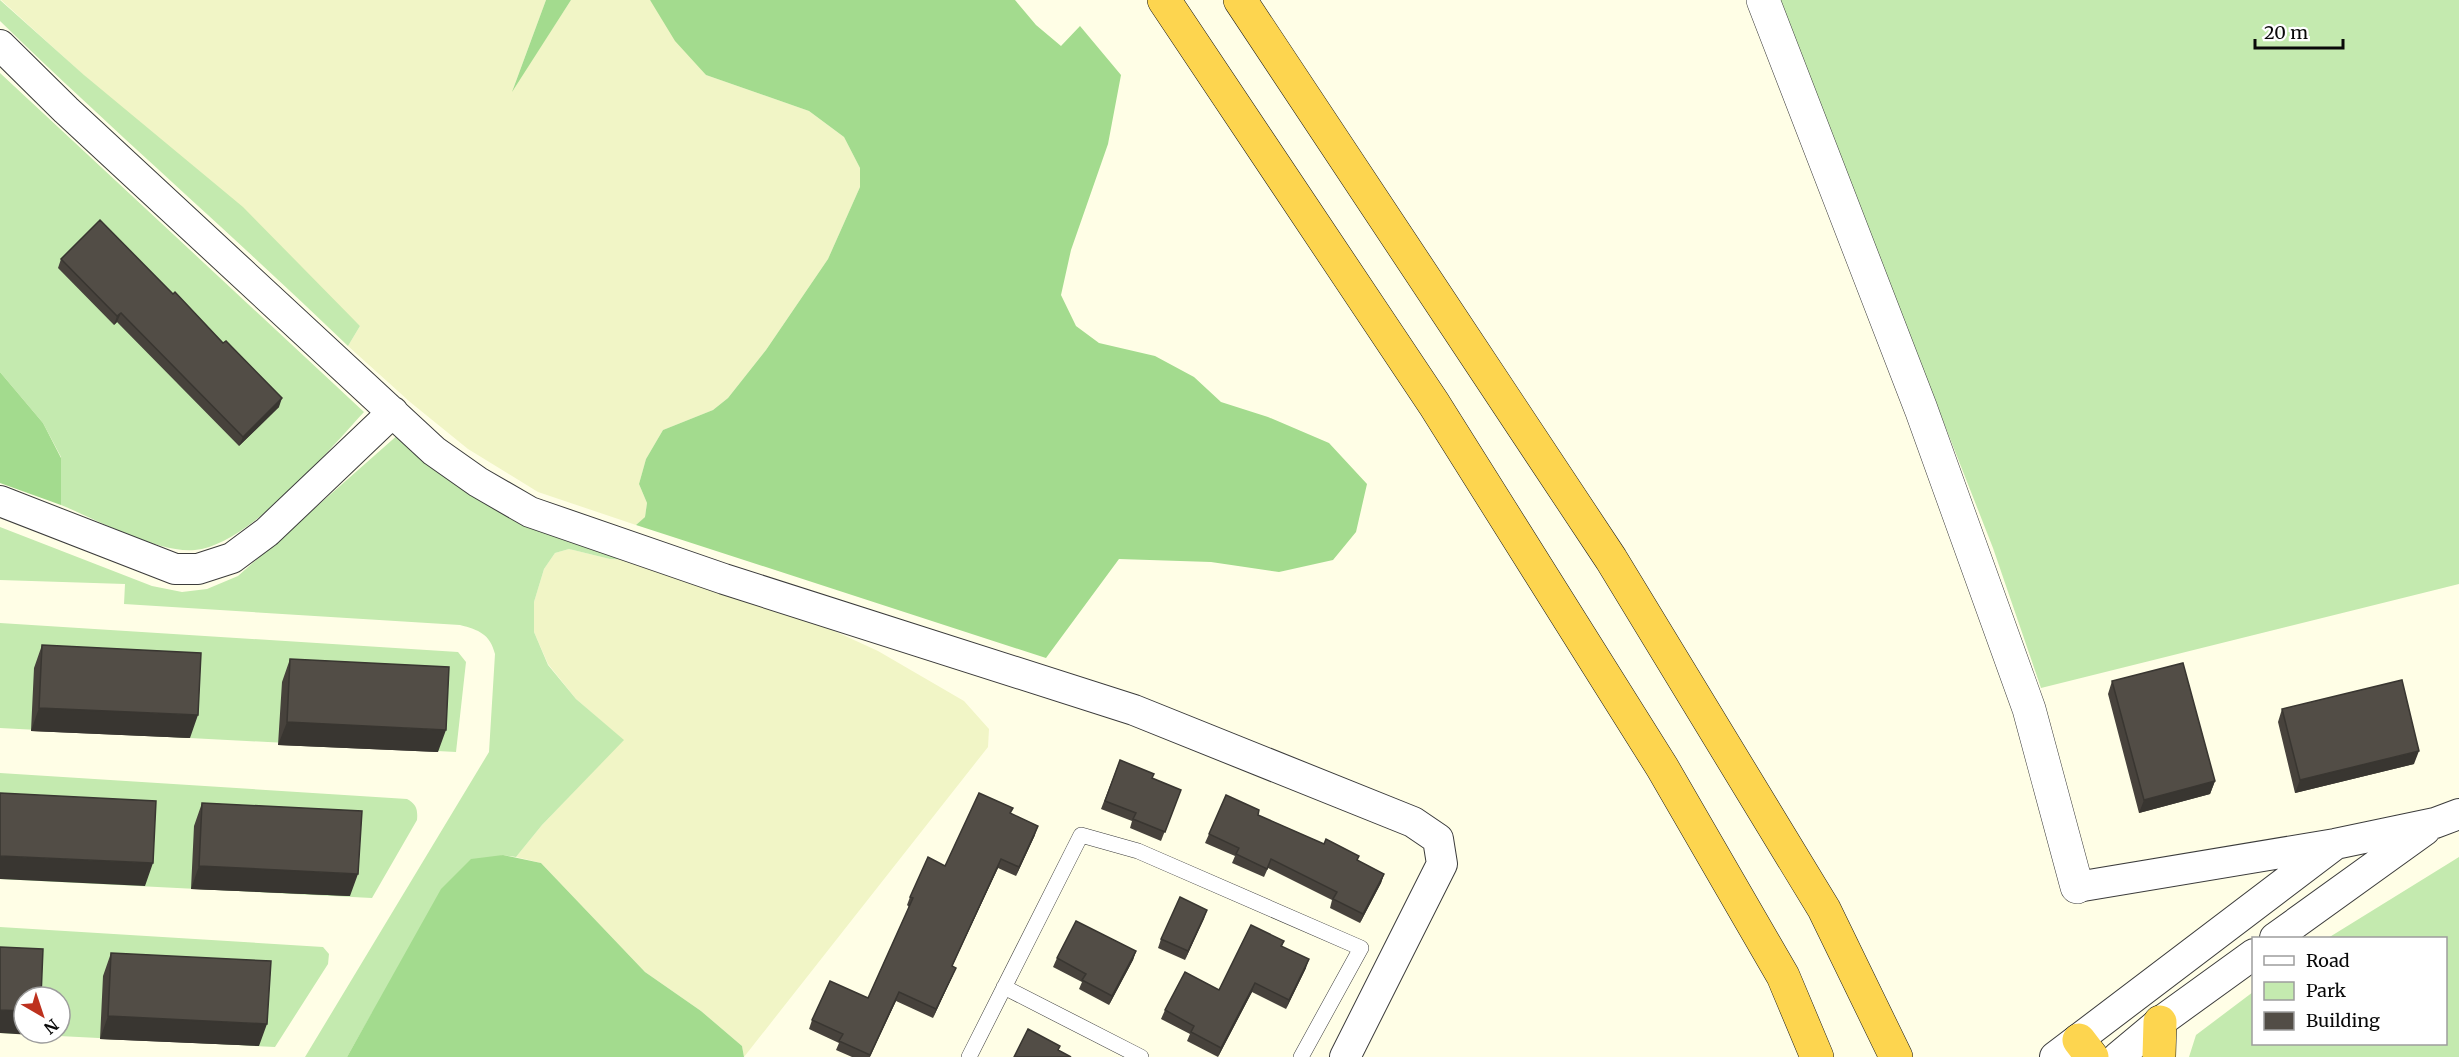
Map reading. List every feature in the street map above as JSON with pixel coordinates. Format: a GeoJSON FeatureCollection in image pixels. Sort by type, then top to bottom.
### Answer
{"type":"FeatureCollection","features":[{"type":"Feature","properties":{"kind":"highway"},"geometry":{"type":"LineString","coordinates":[[1164,0],[1434,405],[1662,767],[1783,976],[1817,1057]]}},
{"type":"Feature","properties":{"kind":"highway"},"geometry":{"type":"LineString","coordinates":[[1240,0],[1611,559],[1824,909],[1896,1057]]}},
{"type":"Feature","properties":{"kind":"highway"},"geometry":{"type":"LineString","coordinates":[[2158,1057],[2160,1022]]}},
{"type":"Feature","properties":{"kind":"street"},"geometry":{"type":"LineString","coordinates":[[1762,0],[1921,409],[2025,698],[2077,887],[2335,844],[2447,818]]}},
{"type":"Feature","properties":{"kind":"street"},"geometry":{"type":"LineString","coordinates":[[0,45],[66,110],[434,451],[478,482],[530,512],[724,579],[1134,710],[1413,822],[1438,839],[1442,864],[1345,1057]]}},
{"type":"Feature","properties":{"kind":"street"},"geometry":{"type":"LineString","coordinates":[[0,501],[176,569],[198,569],[232,558],[267,532],[393,412]]}},
{"type":"Feature","properties":{"kind":"street"},"geometry":{"type":"LineString","coordinates":[[2278,937],[2447,818]]}},
{"type":"Feature","properties":{"kind":"street"},"geometry":{"type":"LineString","coordinates":[[2075,1051],[2335,844]]}},
{"type":"Feature","properties":{"kind":"street"},"geometry":{"type":"LineString","coordinates":[[2118,1057],[2160,1022],[2252,955]]}},
{"type":"Feature","properties":{"kind":"lane"},"geometry":{"type":"LineString","coordinates":[[969,1057],[1081,835],[1138,851],[1360,948],[1301,1057]]}},
{"type":"Feature","properties":{"kind":"lane"},"geometry":{"type":"LineString","coordinates":[[1004,987],[1141,1057]]}},
{"type":"Feature","properties":{"kind":"green space"},"geometry":{"type":"Polygon","coordinates":[[[0,0],[84,75],[243,207],[360,326],[348,346],[0,21],[0,0]]]}},
{"type":"Feature","properties":{"kind":"green space"},"geometry":{"type":"Polygon","coordinates":[[[1,0],[546,0],[513,89],[571,0],[650,0],[706,75],[809,111],[844,137],[860,168],[860,187],[828,259],[766,350],[728,398],[713,410],[663,430],[646,459],[639,484],[647,503],[645,517],[636,525],[538,492],[468,449],[410,402],[348,346],[360,326],[1,0]]]}},
{"type":"Feature","properties":{"kind":"green space"},"geometry":{"type":"Polygon","coordinates":[[[546,0],[571,0],[512,92],[546,0]]]}},
{"type":"Feature","properties":{"kind":"green space"},"geometry":{"type":"Polygon","coordinates":[[[650,0],[1015,0],[1036,25],[1061,46],[1080,26],[1121,75],[1108,144],[1071,250],[1061,295],[1076,326],[1099,343],[1155,356],[1194,377],[1221,402],[1268,417],[1329,443],[1367,484],[1356,532],[1333,560],[1279,572],[1211,562],[1119,559],[1046,658],[636,525],[645,517],[647,503],[639,484],[646,459],[663,430],[713,410],[728,398],[766,350],[828,259],[860,187],[860,168],[844,137],[809,111],[706,75],[675,41],[650,0]]]}},
{"type":"Feature","properties":{"kind":"green space"},"geometry":{"type":"Polygon","coordinates":[[[1778,0],[2459,0],[2459,584],[2041,688],[1993,548],[1778,0]]]}},
{"type":"Feature","properties":{"kind":"green space"},"geometry":{"type":"Polygon","coordinates":[[[0,73],[364,412],[286,494],[239,532],[216,544],[195,550],[164,547],[61,505],[61,457],[43,423],[0,372],[0,73]]]}},
{"type":"Feature","properties":{"kind":"green space"},"geometry":{"type":"Polygon","coordinates":[[[0,372],[43,423],[61,458],[61,505],[0,483],[0,372]]]}},
{"type":"Feature","properties":{"kind":"green space"},"geometry":{"type":"Polygon","coordinates":[[[400,433],[432,468],[502,507],[640,560],[610,559],[569,549],[555,553],[544,569],[534,602],[534,632],[548,665],[576,699],[624,740],[542,825],[516,857],[502,855],[372,1013],[347,1057],[305,1057],[489,752],[495,654],[493,647],[483,634],[460,625],[124,604],[125,584],[0,580],[0,527],[152,586],[182,592],[207,589],[238,576],[400,433]]]}},
{"type":"Feature","properties":{"kind":"green space"},"geometry":{"type":"Polygon","coordinates":[[[569,549],[610,559],[640,560],[806,618],[878,651],[964,701],[989,729],[988,747],[744,1057],[742,1046],[701,1011],[645,972],[541,863],[516,857],[542,825],[623,740],[576,699],[548,664],[534,632],[534,602],[544,569],[555,553],[569,549]]]}},
{"type":"Feature","properties":{"kind":"green space"},"geometry":{"type":"Polygon","coordinates":[[[0,623],[458,652],[466,662],[456,752],[0,728],[0,623]]]}},
{"type":"Feature","properties":{"kind":"green space"},"geometry":{"type":"Polygon","coordinates":[[[0,773],[407,799],[416,807],[417,820],[372,898],[0,879],[0,773]]]}},
{"type":"Feature","properties":{"kind":"green space"},"geometry":{"type":"Polygon","coordinates":[[[503,855],[541,863],[645,972],[701,1011],[742,1046],[744,1057],[347,1057],[441,889],[471,859],[503,855]]]}},
{"type":"Feature","properties":{"kind":"green space"},"geometry":{"type":"Polygon","coordinates":[[[2459,857],[2459,1057],[2189,1057],[2196,1035],[2252,993],[2252,1045],[2447,1045],[2447,937],[2330,937],[2459,857]]]}},
{"type":"Feature","properties":{"kind":"green space"},"geometry":{"type":"Polygon","coordinates":[[[0,927],[323,947],[329,954],[328,964],[275,1047],[72,1037],[72,985],[12,985],[12,1034],[0,1033],[0,927]]]}},
{"type":"Feature","properties":{"kind":"building"},"geometry":{"type":"Polygon","coordinates":[[[100,220],[173,294],[175,292],[223,343],[226,341],[282,398],[243,437],[121,313],[117,316],[61,259],[100,220]]]}},
{"type":"Feature","properties":{"kind":"building"},"geometry":{"type":"Polygon","coordinates":[[[42,645],[201,653],[198,715],[39,708],[42,645]]]}},
{"type":"Feature","properties":{"kind":"building"},"geometry":{"type":"Polygon","coordinates":[[[290,659],[449,667],[446,730],[287,722],[290,659]]]}},
{"type":"Feature","properties":{"kind":"building"},"geometry":{"type":"Polygon","coordinates":[[[2183,663],[2215,781],[2144,800],[2112,681],[2183,663]]]}},
{"type":"Feature","properties":{"kind":"building"},"geometry":{"type":"Polygon","coordinates":[[[2402,680],[2419,751],[2300,780],[2282,709],[2402,680]]]}},
{"type":"Feature","properties":{"kind":"building"},"geometry":{"type":"Polygon","coordinates":[[[1120,760],[1154,774],[1152,778],[1181,790],[1165,832],[1133,819],[1136,813],[1105,801],[1120,760]]]}},
{"type":"Feature","properties":{"kind":"building"},"geometry":{"type":"Polygon","coordinates":[[[0,793],[156,801],[153,863],[0,856],[0,793]]]}},
{"type":"Feature","properties":{"kind":"building"},"geometry":{"type":"Polygon","coordinates":[[[979,793],[1013,808],[1010,813],[1038,826],[1019,867],[1001,859],[952,966],[956,968],[936,1009],[899,992],[870,1055],[839,1041],[843,1034],[812,1020],[830,981],[868,998],[913,898],[910,897],[928,857],[945,866],[979,793]]]}},
{"type":"Feature","properties":{"kind":"building"},"geometry":{"type":"Polygon","coordinates":[[[1226,795],[1259,810],[1258,815],[1324,844],[1326,839],[1359,856],[1357,860],[1384,874],[1363,914],[1333,899],[1337,892],[1271,859],[1267,869],[1236,854],[1239,848],[1209,834],[1226,795]]]}},
{"type":"Feature","properties":{"kind":"building"},"geometry":{"type":"Polygon","coordinates":[[[202,803],[362,811],[358,874],[199,866],[202,803]]]}},
{"type":"Feature","properties":{"kind":"building"},"geometry":{"type":"Polygon","coordinates":[[[1180,897],[1207,910],[1188,951],[1161,939],[1180,897]]]}},
{"type":"Feature","properties":{"kind":"building"},"geometry":{"type":"Polygon","coordinates":[[[1076,921],[1136,951],[1112,996],[1082,980],[1086,974],[1057,958],[1076,921]]]}},
{"type":"Feature","properties":{"kind":"building"},"geometry":{"type":"Polygon","coordinates":[[[1251,925],[1284,941],[1281,946],[1309,959],[1289,1000],[1255,983],[1221,1048],[1191,1032],[1194,1026],[1165,1010],[1185,972],[1219,990],[1251,925]]]}},
{"type":"Feature","properties":{"kind":"building"},"geometry":{"type":"Polygon","coordinates":[[[0,947],[43,949],[42,985],[12,985],[12,1010],[0,1010],[0,947]]]}},
{"type":"Feature","properties":{"kind":"building"},"geometry":{"type":"Polygon","coordinates":[[[111,953],[271,961],[267,1024],[108,1016],[111,953]]]}},
{"type":"Feature","properties":{"kind":"building"},"geometry":{"type":"Polygon","coordinates":[[[1028,1029],[1060,1046],[1058,1050],[1071,1057],[1014,1057],[1028,1029]]]}}]}
